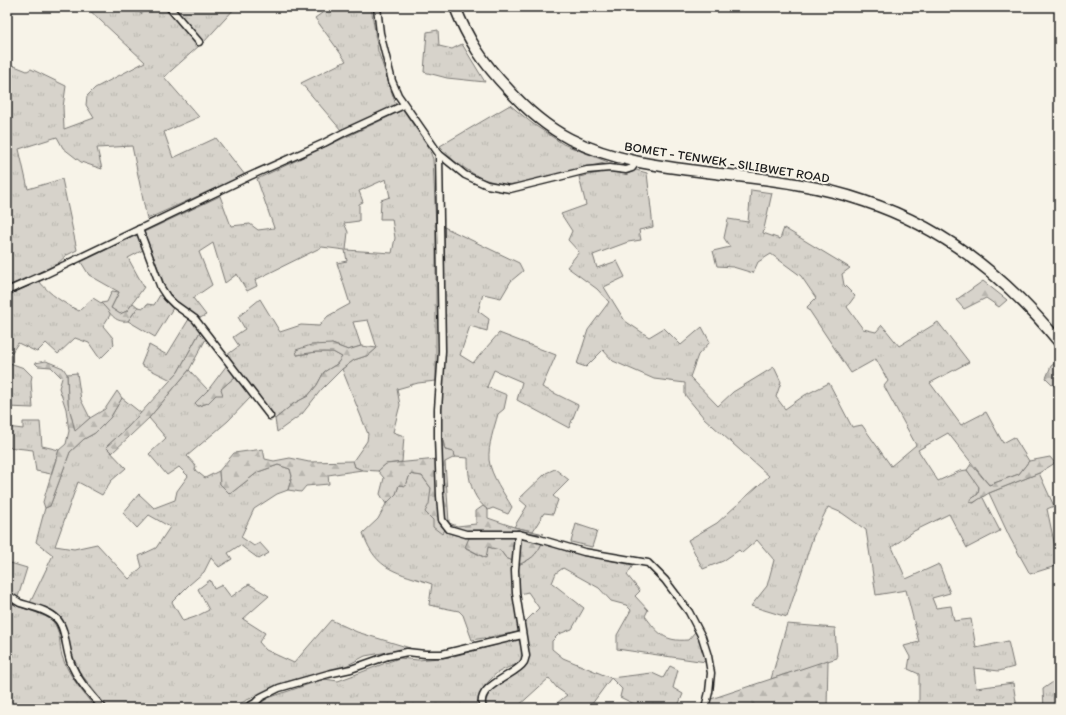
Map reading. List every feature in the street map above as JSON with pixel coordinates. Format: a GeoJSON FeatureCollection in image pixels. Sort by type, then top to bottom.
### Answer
{"type":"FeatureCollection","features":[{"type":"Feature","properties":{"kind":"main road","name":"BOMET - TENWEK - SILIBWET ROAD"},"geometry":{"type":"LineString","coordinates":[[456,7],[471,42],[477,52],[502,83],[530,111],[569,138],[623,159],[684,170],[786,182],[839,193],[891,211],[940,236],[984,266],[1021,300],[1059,342]]}},
{"type":"Feature","properties":{"kind":"street"},"geometry":{"type":"LineString","coordinates":[[169,7],[199,42]]}},
{"type":"Feature","properties":{"kind":"street"},"geometry":{"type":"LineString","coordinates":[[376,7],[380,33],[392,81],[404,105],[439,154],[465,175],[476,181],[492,186],[510,189],[587,170],[610,168],[626,170],[632,168],[637,162]]}},
{"type":"Feature","properties":{"kind":"street"},"geometry":{"type":"LineString","coordinates":[[7,291],[404,105]]}},
{"type":"Feature","properties":{"kind":"street"},"geometry":{"type":"LineString","coordinates":[[439,154],[442,351],[438,409],[438,437],[441,515],[446,526],[460,533],[479,535],[518,534],[584,552],[648,563],[657,571],[689,612],[702,637],[708,656],[711,673],[709,692],[705,708]]}},
{"type":"Feature","properties":{"kind":"street"},"geometry":{"type":"LineString","coordinates":[[139,229],[161,288],[167,297],[199,323],[270,416]]}},
{"type":"Feature","properties":{"kind":"street"},"geometry":{"type":"LineString","coordinates":[[484,708],[481,701],[483,696],[495,682],[524,663],[526,656],[516,593],[515,570],[518,534]]}},
{"type":"Feature","properties":{"kind":"street"},"geometry":{"type":"LineString","coordinates":[[7,594],[18,602],[51,614],[57,619],[61,625],[66,651],[72,668],[103,708]]}},
{"type":"Feature","properties":{"kind":"street"},"geometry":{"type":"LineString","coordinates":[[246,708],[255,703],[261,697],[279,688],[351,669],[388,656],[407,652],[442,654],[522,635]]}},
{"type":"Feature","properties":{"kind":"green space"},"geometry":{"type":"Polygon","coordinates":[[[86,7],[133,7],[141,14],[147,9],[151,12],[156,7],[167,7],[199,46],[164,77],[199,117],[164,132],[173,158],[216,138],[245,175],[147,219],[132,146],[97,148],[102,169],[81,162],[63,148],[57,137],[19,149],[28,189],[62,179],[77,250],[67,255],[57,264],[7,287],[7,63],[27,71],[31,69],[66,86],[63,107],[64,129],[94,118],[86,105],[87,96],[95,88],[145,62],[86,7]]]}},
{"type":"Feature","properties":{"kind":"green space"},"geometry":{"type":"Polygon","coordinates":[[[173,7],[236,7],[203,43],[173,7]]]}},
{"type":"Feature","properties":{"kind":"green space"},"geometry":{"type":"Polygon","coordinates":[[[319,7],[371,7],[378,51],[396,105],[341,130],[301,83],[346,61],[315,18],[322,13],[319,7]]]}},
{"type":"Feature","properties":{"kind":"green space"},"geometry":{"type":"Polygon","coordinates":[[[438,30],[439,46],[452,49],[462,44],[485,82],[447,78],[424,72],[427,32],[438,30]]]}},
{"type":"Feature","properties":{"kind":"green space"},"geometry":{"type":"Polygon","coordinates":[[[510,105],[533,124],[563,144],[608,162],[525,183],[504,185],[480,178],[455,162],[440,146],[510,105]]]}},
{"type":"Feature","properties":{"kind":"green space"},"geometry":{"type":"Polygon","coordinates":[[[403,110],[428,146],[433,159],[436,227],[436,381],[418,383],[397,389],[400,405],[393,432],[404,436],[402,462],[386,464],[378,471],[362,470],[355,467],[353,461],[367,441],[368,434],[342,369],[354,360],[369,355],[377,348],[368,320],[353,322],[361,346],[348,350],[332,344],[297,355],[316,352],[333,352],[342,357],[337,364],[324,372],[317,385],[308,396],[293,404],[275,419],[227,355],[239,346],[233,337],[245,329],[238,317],[260,299],[280,332],[301,325],[319,326],[328,316],[350,304],[337,263],[347,261],[345,250],[322,247],[255,280],[257,286],[247,291],[237,274],[225,283],[213,243],[199,252],[212,285],[193,298],[206,315],[200,318],[175,301],[166,289],[144,232],[220,196],[231,226],[250,224],[258,230],[274,228],[257,179],[403,110]],[[386,179],[359,191],[363,202],[359,204],[359,221],[344,223],[348,232],[346,250],[392,253],[395,238],[392,219],[380,219],[381,200],[390,197],[386,179]]]}},
{"type":"Feature","properties":{"kind":"green space"},"geometry":{"type":"Polygon","coordinates":[[[636,170],[647,173],[653,227],[639,230],[641,240],[628,242],[593,255],[597,268],[617,261],[625,277],[604,287],[625,321],[649,337],[664,328],[681,345],[702,327],[710,342],[698,355],[690,377],[718,406],[733,392],[774,367],[781,382],[776,397],[785,409],[805,395],[829,383],[852,427],[862,425],[891,466],[916,445],[884,386],[888,381],[876,359],[851,373],[807,307],[816,298],[801,276],[771,254],[758,262],[753,273],[733,267],[717,266],[713,251],[730,247],[724,238],[728,219],[748,222],[751,190],[772,193],[763,233],[780,239],[784,228],[850,268],[842,274],[844,285],[855,296],[847,307],[863,329],[876,332],[882,325],[899,346],[938,322],[969,362],[930,383],[961,425],[986,412],[1003,443],[1014,437],[1029,461],[1019,474],[989,485],[948,433],[918,450],[938,481],[960,471],[967,470],[979,486],[978,494],[969,501],[974,503],[982,496],[1000,531],[967,548],[949,514],[914,531],[892,547],[906,579],[939,564],[950,593],[932,598],[936,608],[951,606],[954,621],[971,619],[976,648],[1008,641],[1014,667],[999,671],[974,668],[976,688],[1013,683],[1017,708],[919,708],[919,674],[908,669],[910,657],[904,646],[919,642],[906,590],[876,595],[866,530],[842,513],[828,507],[813,537],[787,617],[751,606],[767,586],[774,560],[757,540],[742,553],[739,550],[723,561],[703,569],[688,540],[717,523],[769,476],[704,418],[685,395],[685,383],[654,379],[613,361],[603,350],[586,367],[577,364],[588,330],[609,302],[597,289],[567,267],[579,252],[568,240],[572,231],[561,214],[586,205],[579,177],[608,171],[627,174],[636,170]]]}},
{"type":"Feature","properties":{"kind":"green space"},"geometry":{"type":"Polygon","coordinates":[[[444,227],[519,263],[523,271],[511,281],[501,298],[483,294],[478,311],[489,319],[487,331],[470,326],[460,355],[473,363],[499,333],[556,355],[542,387],[578,405],[569,428],[517,400],[522,382],[494,370],[487,387],[507,395],[504,409],[498,414],[493,431],[489,448],[489,460],[492,472],[512,507],[508,514],[493,508],[488,510],[482,505],[472,487],[468,458],[455,457],[454,452],[445,450],[441,431],[444,355],[444,227]]]}},
{"type":"Feature","properties":{"kind":"green space"},"geometry":{"type":"Polygon","coordinates":[[[137,235],[143,250],[128,258],[144,287],[127,311],[120,314],[111,308],[119,292],[89,275],[81,262],[137,235]]]}},
{"type":"Feature","properties":{"kind":"green space"},"geometry":{"type":"Polygon","coordinates":[[[39,281],[53,295],[79,311],[93,298],[101,303],[110,312],[110,315],[103,326],[113,338],[114,345],[100,359],[89,343],[75,338],[58,354],[46,343],[37,352],[18,343],[7,362],[7,296],[39,281]]]}},
{"type":"Feature","properties":{"kind":"green space"},"geometry":{"type":"Polygon","coordinates":[[[983,281],[1007,300],[999,307],[986,298],[964,309],[956,300],[983,281]]]}},
{"type":"Feature","properties":{"kind":"green space"},"geometry":{"type":"Polygon","coordinates":[[[112,291],[119,292],[111,308],[120,314],[127,311],[133,303],[138,307],[128,321],[116,319],[101,303],[107,302],[112,291]]]}},
{"type":"Feature","properties":{"kind":"green space"},"geometry":{"type":"Polygon","coordinates":[[[160,295],[173,308],[155,337],[128,321],[138,307],[144,308],[147,304],[154,305],[160,295]]]}},
{"type":"Feature","properties":{"kind":"green space"},"geometry":{"type":"Polygon","coordinates":[[[189,319],[195,322],[201,330],[178,372],[171,380],[141,365],[149,345],[167,355],[189,319]]]}},
{"type":"Feature","properties":{"kind":"green space"},"geometry":{"type":"Polygon","coordinates":[[[201,330],[207,337],[189,370],[149,418],[112,453],[106,447],[128,427],[178,372],[201,330]]]}},
{"type":"Feature","properties":{"kind":"green space"},"geometry":{"type":"Polygon","coordinates":[[[332,344],[348,350],[361,346],[377,348],[369,355],[354,360],[342,369],[321,390],[302,414],[277,432],[275,419],[293,404],[308,396],[317,385],[324,372],[337,364],[342,357],[333,352],[316,352],[297,355],[296,350],[311,345],[332,344]]]}},
{"type":"Feature","properties":{"kind":"green space"},"geometry":{"type":"Polygon","coordinates":[[[1059,360],[1059,391],[1046,378],[1051,366],[1059,360]]]}},
{"type":"Feature","properties":{"kind":"green space"},"geometry":{"type":"Polygon","coordinates":[[[46,361],[63,368],[67,374],[68,403],[75,431],[90,418],[105,409],[117,391],[122,398],[110,418],[95,433],[84,439],[70,452],[50,506],[45,508],[43,502],[48,485],[59,450],[66,444],[69,431],[66,409],[59,388],[62,378],[51,367],[38,366],[35,363],[46,361]]]}},
{"type":"Feature","properties":{"kind":"green space"},"geometry":{"type":"Polygon","coordinates":[[[7,362],[24,368],[32,376],[33,408],[7,407],[7,362]]]}},
{"type":"Feature","properties":{"kind":"green space"},"geometry":{"type":"Polygon","coordinates":[[[227,365],[236,376],[221,389],[223,395],[216,395],[208,403],[198,406],[195,403],[208,390],[227,365]]]}},
{"type":"Feature","properties":{"kind":"green space"},"geometry":{"type":"Polygon","coordinates":[[[189,370],[208,390],[195,403],[198,406],[208,403],[236,376],[251,397],[228,421],[187,456],[196,466],[195,470],[205,478],[219,471],[220,484],[230,494],[258,472],[278,465],[290,469],[292,476],[288,490],[277,494],[254,509],[241,537],[254,546],[260,543],[269,553],[259,559],[240,545],[228,553],[232,559],[219,567],[211,558],[204,572],[172,602],[183,621],[209,610],[198,589],[210,580],[214,589],[222,585],[231,597],[249,584],[269,596],[243,619],[265,633],[259,642],[266,650],[294,663],[331,620],[357,632],[410,648],[365,656],[344,667],[282,683],[237,705],[239,708],[107,708],[79,671],[70,649],[67,630],[62,620],[55,612],[30,603],[53,555],[36,542],[45,508],[50,506],[70,452],[84,439],[95,433],[110,418],[122,398],[141,413],[106,447],[126,468],[111,481],[102,495],[78,482],[55,546],[74,549],[97,544],[129,579],[142,567],[139,556],[156,548],[170,527],[149,515],[137,528],[123,513],[139,494],[154,508],[175,500],[177,491],[188,476],[179,467],[167,475],[149,454],[166,438],[149,418],[189,370]]]}},
{"type":"Feature","properties":{"kind":"green space"},"geometry":{"type":"Polygon","coordinates":[[[77,373],[81,400],[90,418],[75,432],[68,403],[67,374],[77,373]]]}},
{"type":"Feature","properties":{"kind":"green space"},"geometry":{"type":"Polygon","coordinates":[[[23,422],[40,422],[42,446],[59,450],[51,474],[36,471],[33,450],[7,447],[7,427],[23,429],[23,422]]]}},
{"type":"Feature","properties":{"kind":"green space"},"geometry":{"type":"Polygon","coordinates":[[[441,431],[445,450],[454,452],[455,457],[445,462],[449,523],[457,526],[476,524],[476,511],[483,506],[488,510],[488,518],[514,527],[544,534],[461,531],[449,527],[445,521],[442,510],[441,431]]]}},
{"type":"Feature","properties":{"kind":"green space"},"geometry":{"type":"Polygon","coordinates":[[[263,449],[265,459],[274,461],[290,458],[309,462],[353,461],[355,467],[362,470],[328,475],[329,484],[306,486],[301,492],[288,490],[292,476],[290,469],[278,465],[258,472],[230,494],[220,484],[219,471],[234,453],[263,449]]]}},
{"type":"Feature","properties":{"kind":"green space"},"geometry":{"type":"Polygon","coordinates":[[[1050,457],[1055,463],[1039,473],[989,493],[973,503],[969,501],[978,494],[979,487],[967,470],[971,464],[989,485],[1019,474],[1029,461],[1050,457]]]}},
{"type":"Feature","properties":{"kind":"green space"},"geometry":{"type":"Polygon","coordinates":[[[437,459],[438,516],[440,524],[445,530],[442,534],[433,527],[433,520],[425,512],[429,504],[431,488],[422,476],[410,474],[406,486],[399,485],[396,494],[386,504],[380,494],[384,478],[378,471],[386,464],[437,459]]]}},
{"type":"Feature","properties":{"kind":"green space"},"geometry":{"type":"Polygon","coordinates":[[[555,469],[569,480],[553,496],[558,500],[553,514],[544,513],[533,531],[514,527],[527,506],[519,499],[546,473],[555,469]]]}},
{"type":"Feature","properties":{"kind":"green space"},"geometry":{"type":"Polygon","coordinates":[[[1039,473],[1054,506],[1047,509],[1059,565],[1030,574],[1010,538],[989,493],[1039,473]]]}},
{"type":"Feature","properties":{"kind":"green space"},"geometry":{"type":"Polygon","coordinates":[[[410,474],[422,476],[431,488],[430,502],[432,512],[435,522],[442,533],[445,530],[452,534],[469,538],[466,548],[485,558],[488,547],[500,550],[506,558],[513,561],[519,632],[472,640],[463,615],[459,611],[429,605],[432,584],[390,569],[374,556],[363,533],[378,519],[386,504],[396,494],[399,485],[406,485],[410,474]]]}},
{"type":"Feature","properties":{"kind":"green space"},"geometry":{"type":"Polygon","coordinates":[[[576,524],[597,531],[592,547],[571,542],[576,524]]]}},
{"type":"Feature","properties":{"kind":"green space"},"geometry":{"type":"Polygon","coordinates":[[[514,537],[513,561],[506,558],[500,550],[488,547],[486,558],[465,547],[469,538],[514,537]]]}},
{"type":"Feature","properties":{"kind":"green space"},"geometry":{"type":"Polygon","coordinates":[[[519,537],[542,543],[533,557],[518,565],[519,537]]]}},
{"type":"Feature","properties":{"kind":"green space"},"geometry":{"type":"Polygon","coordinates":[[[542,543],[570,552],[633,565],[627,575],[640,591],[635,596],[648,610],[645,616],[658,632],[667,638],[688,640],[695,632],[701,643],[706,662],[617,649],[617,635],[631,610],[626,605],[611,601],[599,588],[563,568],[556,573],[552,583],[584,608],[572,629],[559,634],[552,641],[552,649],[563,658],[611,678],[589,708],[551,708],[567,695],[557,688],[549,678],[516,708],[487,708],[485,706],[487,697],[493,689],[522,667],[527,662],[529,656],[523,624],[539,608],[528,592],[520,594],[518,565],[533,557],[542,543]]]}},
{"type":"Feature","properties":{"kind":"green space"},"geometry":{"type":"Polygon","coordinates":[[[7,562],[27,568],[18,597],[7,590],[7,562]]]}},
{"type":"Feature","properties":{"kind":"green space"},"geometry":{"type":"Polygon","coordinates":[[[7,601],[45,616],[54,623],[60,639],[62,656],[68,670],[95,708],[7,708],[7,601]]]}},
{"type":"Feature","properties":{"kind":"green space"},"geometry":{"type":"Polygon","coordinates":[[[787,624],[835,628],[837,658],[771,679],[787,624]]]}},
{"type":"Feature","properties":{"kind":"green space"},"geometry":{"type":"Polygon","coordinates":[[[519,639],[522,648],[522,659],[520,662],[496,673],[487,683],[479,696],[479,708],[254,708],[268,698],[324,679],[338,681],[399,658],[418,660],[450,657],[519,639]]]}},
{"type":"Feature","properties":{"kind":"green space"},"geometry":{"type":"Polygon","coordinates":[[[828,660],[827,708],[708,708],[711,699],[828,660]]]}},
{"type":"Feature","properties":{"kind":"green space"},"geometry":{"type":"Polygon","coordinates":[[[670,666],[678,670],[673,688],[683,694],[677,708],[632,708],[634,704],[620,697],[622,689],[611,678],[652,673],[663,678],[670,666]]]}},
{"type":"Feature","properties":{"kind":"green space"},"geometry":{"type":"Polygon","coordinates":[[[1056,680],[1059,680],[1059,708],[1044,708],[1043,689],[1056,680]]]}}]}
